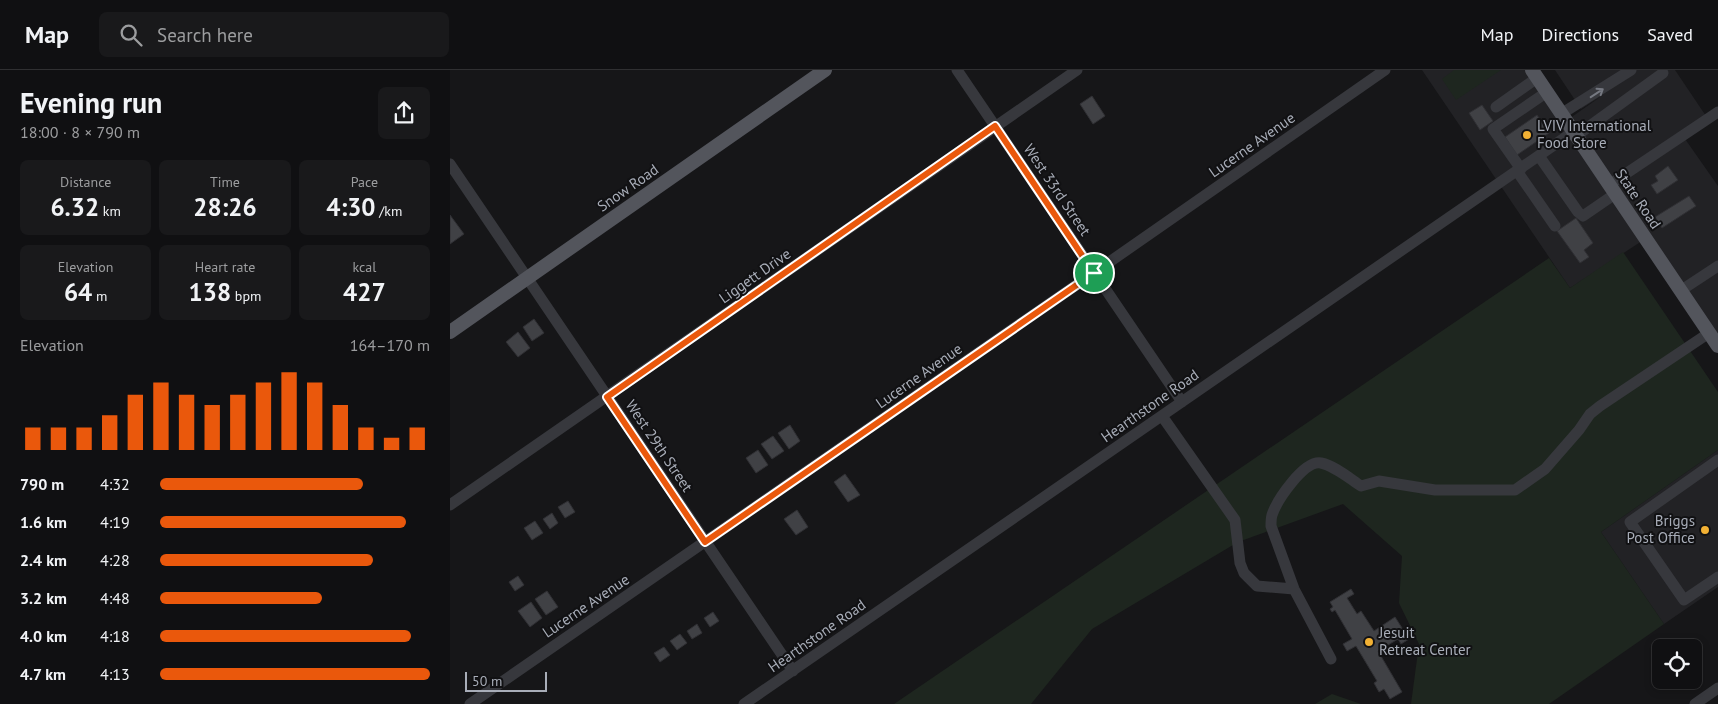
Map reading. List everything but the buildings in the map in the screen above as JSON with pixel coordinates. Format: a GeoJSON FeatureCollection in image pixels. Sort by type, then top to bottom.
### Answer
{"type":"FeatureCollection","features":[{"type":"Feature","properties":{"kind":"main road","name":"Snow Road"},"geometry":{"type":"LineString","coordinates":[[450,332],[825,70]]}},
{"type":"Feature","properties":{"kind":"main road","name":"State Road"},"geometry":{"type":"LineString","coordinates":[[1534,74],[1718,346]]}},
{"type":"Feature","properties":{"kind":"street","name":"West 33rd Street"},"geometry":{"type":"LineString","coordinates":[[957,70],[1182,402]]}},
{"type":"Feature","properties":{"kind":"street","name":"Liggett Drive"},"geometry":{"type":"LineString","coordinates":[[450,505],[1077,70]]}},
{"type":"Feature","properties":{"kind":"street","name":"Lucerne Avenue"},"geometry":{"type":"LineString","coordinates":[[470,704],[1094,273],[1368,75],[1385,70]]}},
{"type":"Feature","properties":{"kind":"street"},"geometry":{"type":"LineString","coordinates":[[1561,114],[1631,70]]}},
{"type":"Feature","properties":{"kind":"street","name":"Hearthstone Road"},"geometry":{"type":"LineString","coordinates":[[744,704],[1539,156],[1663,73]]}},
{"type":"Feature","properties":{"kind":"street"},"geometry":{"type":"LineString","coordinates":[[1496,107],[1510,97],[1534,74]]}},
{"type":"Feature","properties":{"kind":"street"},"geometry":{"type":"LineString","coordinates":[[1546,92],[1493,129],[1555,226]]}},
{"type":"Feature","properties":{"kind":"street"},"geometry":{"type":"LineString","coordinates":[[1510,97],[1520,110]]}},
{"type":"Feature","properties":{"kind":"street"},"geometry":{"type":"LineString","coordinates":[[1539,156],[1578,212],[1583,216],[1612,189],[1718,112]]}},
{"type":"Feature","properties":{"kind":"street","name":"West 29th Street"},"geometry":{"type":"LineString","coordinates":[[450,164],[793,671]]}},
{"type":"Feature","properties":{"kind":"street"},"geometry":{"type":"LineString","coordinates":[[1680,291],[1716,271]]}},
{"type":"Feature","properties":{"kind":"street"},"geometry":{"type":"LineString","coordinates":[[1331,659],[1294,589],[1271,526],[1272,515],[1282,495],[1310,464],[1320,462],[1331,466],[1361,486],[1379,481],[1435,490],[1515,490],[1545,470],[1580,430],[1590,414],[1628,386],[1709,333]]}},
{"type":"Feature","properties":{"kind":"street"},"geometry":{"type":"LineString","coordinates":[[1162,416],[1235,520],[1240,563],[1244,573],[1257,586],[1294,589]]}},
{"type":"Feature","properties":{"kind":"street"},"geometry":{"type":"LineString","coordinates":[[1718,460],[1630,522],[1684,600],[1718,577]]}},
{"type":"Feature","properties":{"kind":"street"},"geometry":{"type":"LineString","coordinates":[[1696,704],[1718,688]]}},
{"type":"Feature","properties":{"kind":"shaded area"},"geometry":{"type":"Polygon","coordinates":[[[1422,70],[1532,70],[1566,121],[1603,95],[1581,109],[1555,70],[1675,70],[1708,119],[1683,136],[1718,186],[1718,346],[1645,239],[1570,288],[1422,70]]]}},
{"type":"Feature","properties":{"kind":"shaded area"},"geometry":{"type":"Polygon","coordinates":[[[1454,70],[1501,70],[1456,100],[1442,79],[1454,70]]]}},
{"type":"Feature","properties":{"kind":"shaded area"},"geometry":{"type":"Polygon","coordinates":[[[1623,252],[1718,392],[1718,450],[1601,532],[1664,624],[1549,704],[1411,704],[1419,644],[1399,603],[1402,556],[1343,504],[1238,542],[1092,629],[1031,704],[894,704],[1549,258],[1570,288],[1623,252]]]}},
{"type":"Feature","properties":{"kind":"shaded area"},"geometry":{"type":"Polygon","coordinates":[[[1718,450],[1718,587],[1664,624],[1601,532],[1718,450]]]}},
{"type":"Feature","properties":{"kind":"shaded area"},"geometry":{"type":"Polygon","coordinates":[[[1332,694],[1361,704],[1315,704],[1332,694]]]}},
{"type":"Feature","properties":{"kind":"place","name":"LVIV International Food Store"},"geometry":{"type":"Point","coordinates":[1527,135]}},
{"type":"Feature","properties":{"kind":"place","name":"Briggs Post Office"},"geometry":{"type":"Point","coordinates":[1705,530]}},
{"type":"Feature","properties":{"kind":"place","name":"Jesuit Retreat Center"},"geometry":{"type":"Point","coordinates":[1369,642]}},
{"type":"Feature","properties":{"kind":"route"},"geometry":{"type":"LineString","coordinates":[[995,126],[1094,273],[705,542],[607,397],[995,126]]}}]}
